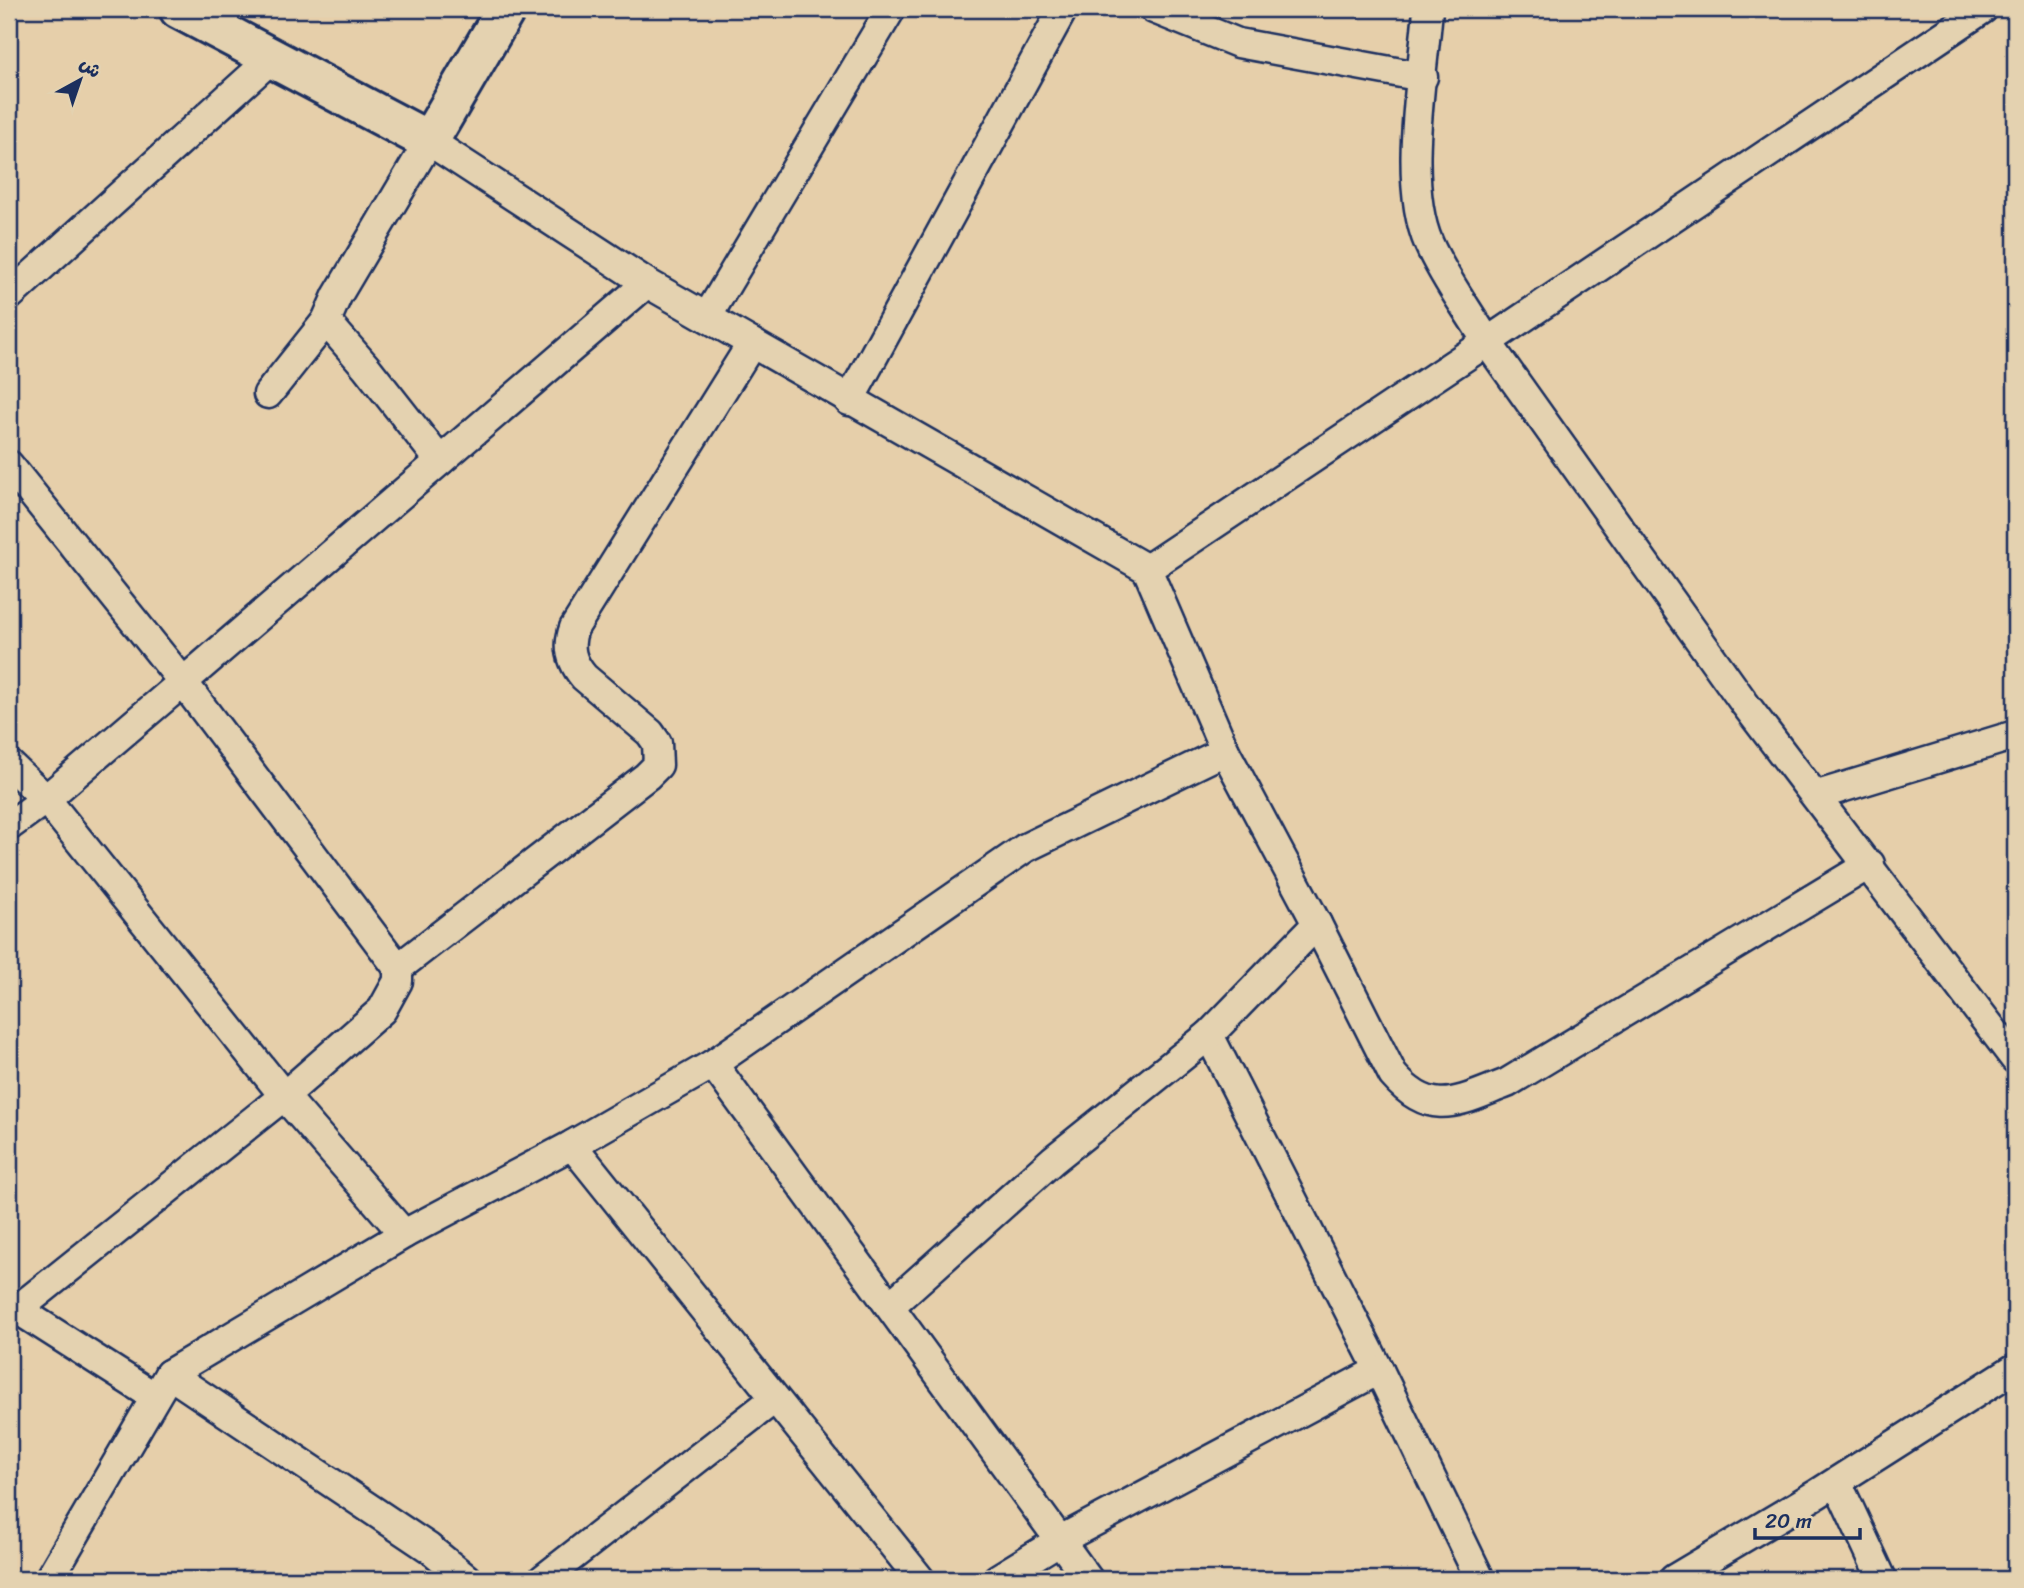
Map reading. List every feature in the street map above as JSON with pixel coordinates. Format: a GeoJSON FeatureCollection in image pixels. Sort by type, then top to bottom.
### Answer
{"type":"FeatureCollection","features":[{"type":"Feature","properties":{"kind":"street"},"geometry":{"type":"LineString","coordinates":[[179,9],[429,141],[648,283],[849,401],[1147,569],[1225,751],[1393,1075],[1405,1089],[1428,1103],[1451,1104],[1507,1083],[1870,864]]}},
{"type":"Feature","properties":{"kind":"street"},"geometry":{"type":"LineString","coordinates":[[268,394],[326,321],[337,296],[506,9]]}},
{"type":"Feature","properties":{"kind":"street"},"geometry":{"type":"LineString","coordinates":[[707,317],[891,9]]}},
{"type":"Feature","properties":{"kind":"street"},"geometry":{"type":"LineString","coordinates":[[849,401],[1063,9]]}},
{"type":"Feature","properties":{"kind":"street"},"geometry":{"type":"LineString","coordinates":[[1154,9],[1238,43],[1423,77]]}},
{"type":"Feature","properties":{"kind":"street"},"geometry":{"type":"LineString","coordinates":[[1428,9],[1416,161],[1417,204],[1429,244],[1487,342],[1745,704],[1818,795],[2015,1059]]}},
{"type":"Feature","properties":{"kind":"street"},"geometry":{"type":"LineString","coordinates":[[1147,569],[1983,9]]}},
{"type":"Feature","properties":{"kind":"street"},"geometry":{"type":"LineString","coordinates":[[9,296],[272,58]]}},
{"type":"Feature","properties":{"kind":"street"},"geometry":{"type":"LineString","coordinates":[[9,826],[46,799],[648,283]]}},
{"type":"Feature","properties":{"kind":"street"},"geometry":{"type":"LineString","coordinates":[[326,321],[367,368],[440,461]]}},
{"type":"Feature","properties":{"kind":"street"},"geometry":{"type":"LineString","coordinates":[[398,968],[647,776],[657,765],[657,743],[650,733],[584,677],[576,668],[569,642],[574,628],[752,344]]}},
{"type":"Feature","properties":{"kind":"street"},"geometry":{"type":"LineString","coordinates":[[9,466],[183,682],[398,968],[398,981],[382,1010],[284,1096],[14,1306],[162,1385],[429,1548],[467,1579]]}},
{"type":"Feature","properties":{"kind":"street"},"geometry":{"type":"LineString","coordinates":[[1818,795],[2015,735]]}},
{"type":"Feature","properties":{"kind":"street"},"geometry":{"type":"LineString","coordinates":[[49,1579],[162,1385],[404,1234],[572,1146],[713,1064],[1025,848],[1225,751]]}},
{"type":"Feature","properties":{"kind":"street"},"geometry":{"type":"LineString","coordinates":[[9,764],[46,799],[284,1096],[404,1234]]}},
{"type":"Feature","properties":{"kind":"street"},"geometry":{"type":"LineString","coordinates":[[890,1306],[1053,1160],[1209,1035],[1317,924]]}},
{"type":"Feature","properties":{"kind":"street"},"geometry":{"type":"LineString","coordinates":[[1209,1035],[1380,1370],[1480,1579]]}},
{"type":"Feature","properties":{"kind":"street"},"geometry":{"type":"LineString","coordinates":[[713,1064],[1062,1539],[1088,1579]]}},
{"type":"Feature","properties":{"kind":"street"},"geometry":{"type":"LineString","coordinates":[[572,1146],[920,1579]]}},
{"type":"Feature","properties":{"kind":"street"},"geometry":{"type":"LineString","coordinates":[[1674,1579],[1837,1482],[2015,1368]]}},
{"type":"Feature","properties":{"kind":"street"},"geometry":{"type":"LineString","coordinates":[[997,1579],[1062,1539],[1380,1370]]}},
{"type":"Feature","properties":{"kind":"street"},"geometry":{"type":"LineString","coordinates":[[542,1579],[775,1398]]}},
{"type":"Feature","properties":{"kind":"street"},"geometry":{"type":"LineString","coordinates":[[1837,1482],[1882,1579]]}}]}
